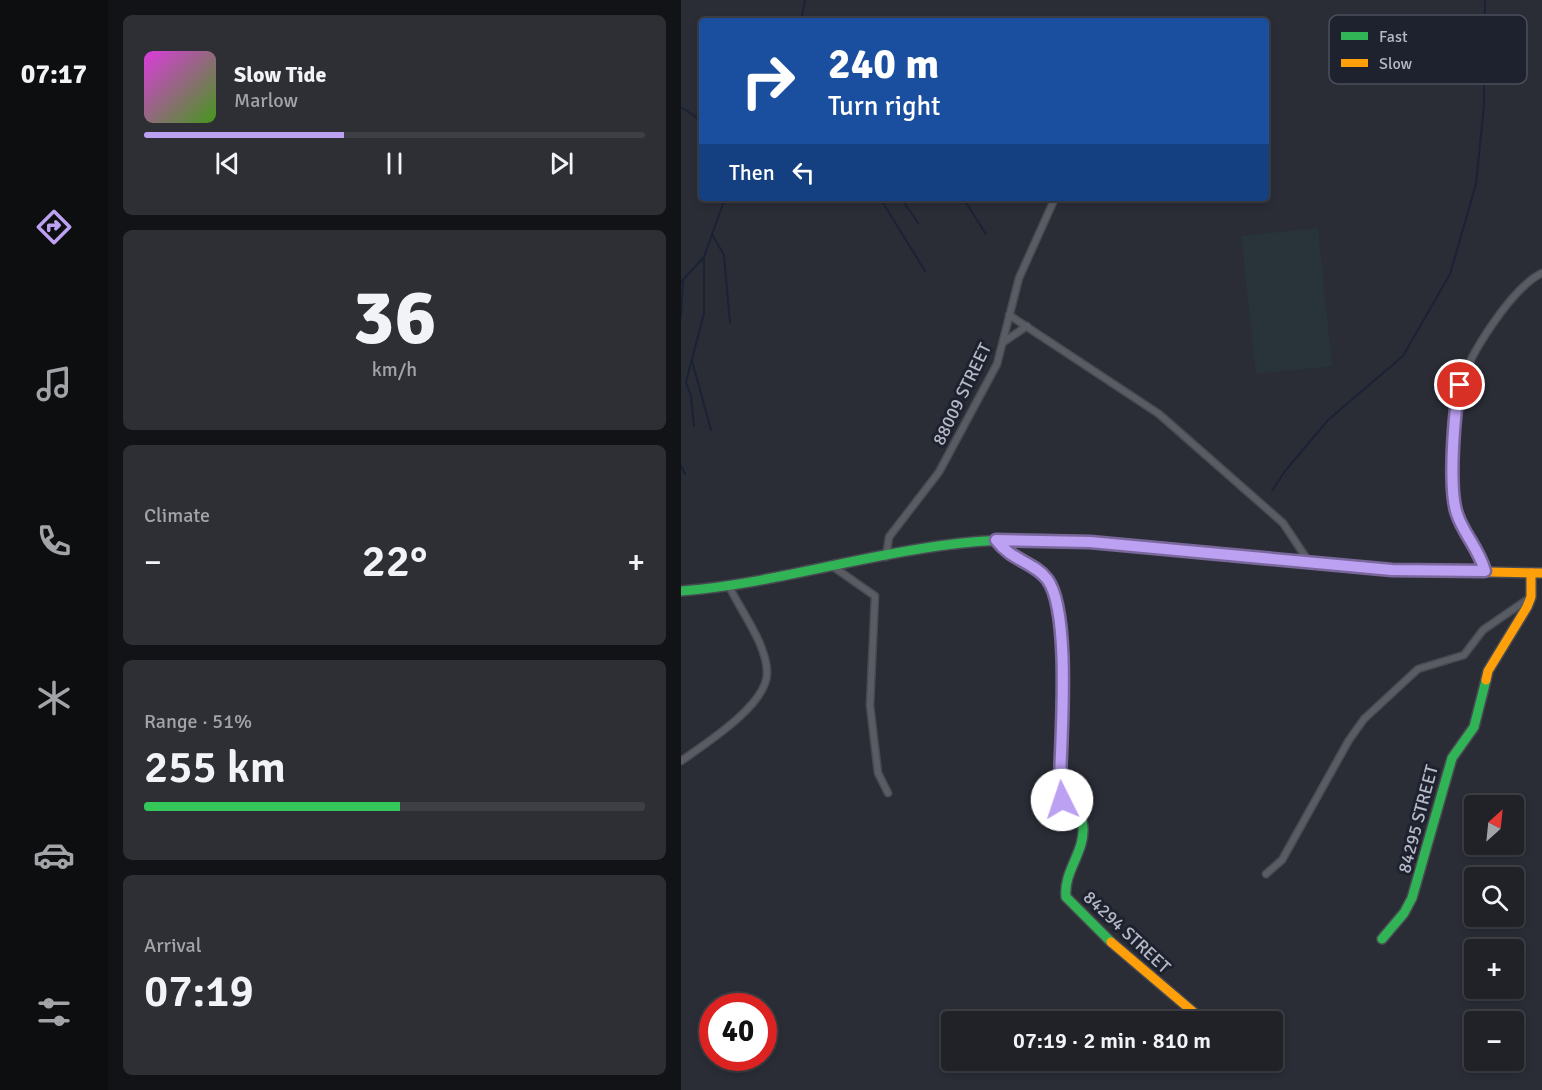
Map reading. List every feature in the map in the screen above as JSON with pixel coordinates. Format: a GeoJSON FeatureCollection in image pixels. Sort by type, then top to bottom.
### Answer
{"type":"FeatureCollection","features":[{"type":"Feature","properties":{"kind":"street","name":"88009 STREET"},"geometry":{"type":"LineString","coordinates":[[887,557],[889,537],[939,472],[986,386],[1004,341],[1019,278],[1054,201]]}},
{"type":"Feature","properties":{"kind":"street"},"geometry":{"type":"LineString","coordinates":[[1485,571],[1478,550],[1457,516],[1453,496],[1454,424],[1458,396],[1464,375],[1490,331],[1518,292],[1542,273]]}},
{"type":"Feature","properties":{"kind":"street"},"geometry":{"type":"LineString","coordinates":[[1009,315],[1159,414],[1276,516],[1295,537],[1309,562]]}},
{"type":"Feature","properties":{"kind":"street"},"geometry":{"type":"LineString","coordinates":[[1004,341],[1027,326]]}},
{"type":"Feature","properties":{"kind":"street"},"geometry":{"type":"LineString","coordinates":[[681,591],[730,588],[887,557],[996,540],[1090,542],[1392,570],[1542,573]]}},
{"type":"Feature","properties":{"kind":"street","name":"84294 STREET"},"geometry":{"type":"LineString","coordinates":[[996,540],[1006,553],[1047,579],[1055,599],[1062,638],[1060,793],[1066,806],[1079,816],[1083,836],[1066,881],[1066,897],[1126,957],[1192,1011]]}},
{"type":"Feature","properties":{"kind":"street"},"geometry":{"type":"LineString","coordinates":[[835,568],[867,588],[875,596],[869,689],[878,773],[888,793]]}},
{"type":"Feature","properties":{"kind":"street"},"geometry":{"type":"LineString","coordinates":[[1266,874],[1282,860],[1352,734],[1364,719],[1418,669],[1464,655],[1483,630],[1531,597],[1531,573]]}},
{"type":"Feature","properties":{"kind":"street"},"geometry":{"type":"LineString","coordinates":[[681,761],[747,710],[765,684],[767,673],[760,649],[730,588]]}},
{"type":"Feature","properties":{"kind":"street","name":"84295 STREET"},"geometry":{"type":"LineString","coordinates":[[1382,939],[1404,913],[1412,898],[1452,758],[1473,727],[1488,671],[1531,597]]}},
{"type":"Feature","properties":{"kind":"shaded area"},"geometry":{"type":"Polygon","coordinates":[[[1318,228],[1332,366],[1256,374],[1241,236],[1318,228]]]}},
{"type":"Feature","properties":{"kind":"waterway"},"geometry":{"type":"LineString","coordinates":[[802,18],[805,0]]}},
{"type":"Feature","properties":{"kind":"waterway"},"geometry":{"type":"LineString","coordinates":[[1485,0],[1485,15]]}},
{"type":"Feature","properties":{"kind":"waterway"},"geometry":{"type":"LineString","coordinates":[[1272,491],[1285,471],[1328,420],[1403,356],[1450,274],[1476,184],[1484,84]]}},
{"type":"Feature","properties":{"kind":"waterway"},"geometry":{"type":"LineString","coordinates":[[681,107],[699,119]]}},
{"type":"Feature","properties":{"kind":"waterway"},"geometry":{"type":"LineString","coordinates":[[681,282],[704,257],[724,201]]}},
{"type":"Feature","properties":{"kind":"waterway"},"geometry":{"type":"LineString","coordinates":[[882,201],[925,271]]}},
{"type":"Feature","properties":{"kind":"waterway"},"geometry":{"type":"LineString","coordinates":[[903,201],[918,223]]}},
{"type":"Feature","properties":{"kind":"waterway"},"geometry":{"type":"LineString","coordinates":[[965,201],[986,234]]}},
{"type":"Feature","properties":{"kind":"waterway"},"geometry":{"type":"LineString","coordinates":[[713,236],[724,255],[730,323]]}},
{"type":"Feature","properties":{"kind":"waterway"},"geometry":{"type":"LineString","coordinates":[[694,426],[691,396],[686,382],[704,313],[704,257]]}},
{"type":"Feature","properties":{"kind":"waterway"},"geometry":{"type":"LineString","coordinates":[[681,317],[683,281]]}},
{"type":"Feature","properties":{"kind":"waterway"},"geometry":{"type":"LineString","coordinates":[[692,361],[711,430]]}},
{"type":"Feature","properties":{"kind":"waterway"},"geometry":{"type":"LineString","coordinates":[[681,466],[685,474]]}},
{"type":"Feature","properties":{"kind":"traffic: fast"},"geometry":{"type":"LineString","coordinates":[[996,540],[1044,575],[1056,600],[1062,652],[1060,790],[1061,796],[1082,821],[1083,827],[1081,845],[1068,879],[1066,897],[1111,942]]}},
{"type":"Feature","properties":{"kind":"traffic: fast"},"geometry":{"type":"LineString","coordinates":[[681,591],[746,583],[906,551],[956,544],[1011,540],[1084,541]]}},
{"type":"Feature","properties":{"kind":"traffic: fast"},"geometry":{"type":"LineString","coordinates":[[1382,939],[1404,913],[1412,898],[1452,758],[1474,727],[1486,680]]}},
{"type":"Feature","properties":{"kind":"traffic: slow"},"geometry":{"type":"LineString","coordinates":[[1084,541],[1392,570],[1542,573]]}},
{"type":"Feature","properties":{"kind":"traffic: slow"},"geometry":{"type":"LineString","coordinates":[[1486,680],[1488,671],[1527,607],[1531,597],[1531,573]]}},
{"type":"Feature","properties":{"kind":"traffic: slow"},"geometry":{"type":"LineString","coordinates":[[1111,942],[1192,1011]]}},
{"type":"Feature","properties":{"kind":"route"},"geometry":{"type":"LineString","coordinates":[[1062,800],[1060,793],[1062,638],[1055,599],[1047,579],[1006,553],[996,540],[1090,542],[1392,570],[1485,571],[1475,543],[1457,516],[1453,496],[1454,424],[1460,385]]}}]}
